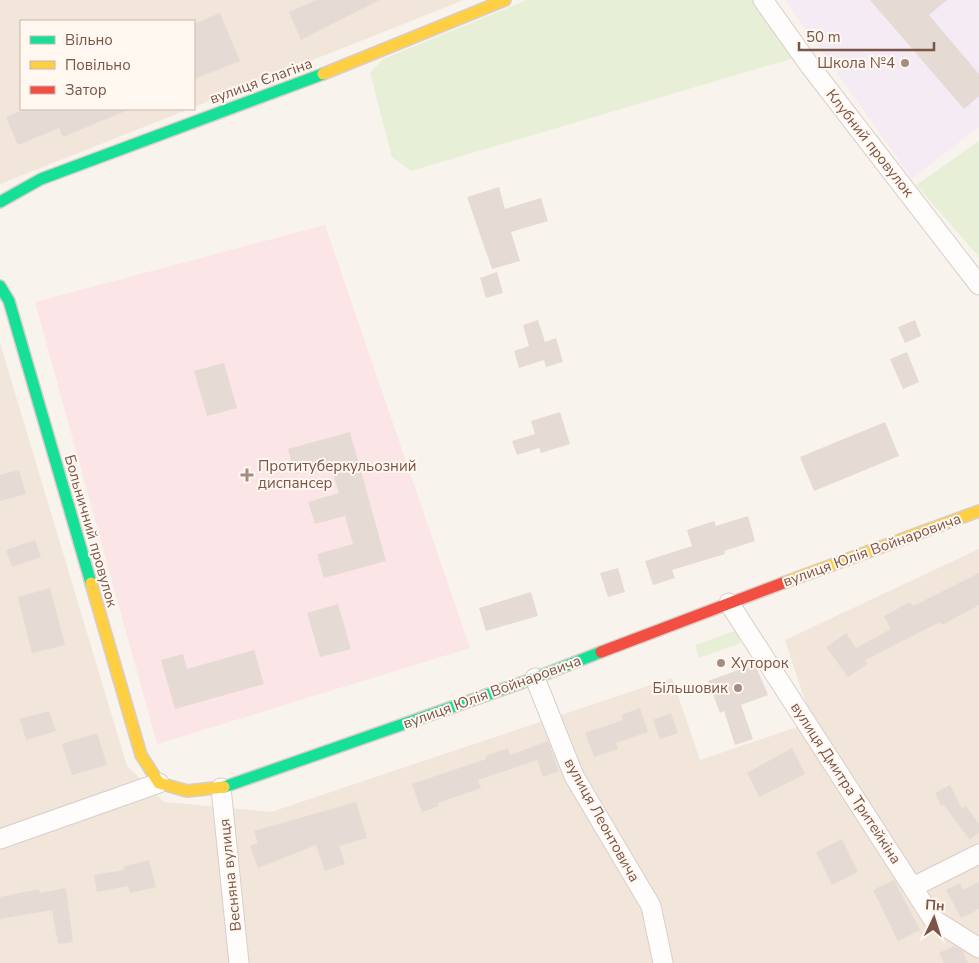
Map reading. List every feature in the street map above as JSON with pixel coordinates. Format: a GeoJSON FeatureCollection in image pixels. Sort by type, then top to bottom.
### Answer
{"type":"FeatureCollection","features":[{"type":"Feature","properties":{"kind":"main road","name":"вулиця Єлагіна"},"geometry":{"type":"LineString","coordinates":[[0,202],[41,179],[345,66],[504,0]]}},
{"type":"Feature","properties":{"kind":"main road","name":"Больничний провулок"},"geometry":{"type":"LineString","coordinates":[[0,286],[9,301],[141,755],[159,783]]}},
{"type":"Feature","properties":{"kind":"main road","name":"вулиця Юлія Войнаровича"},"geometry":{"type":"LineString","coordinates":[[159,783],[187,791],[221,788],[535,678],[729,603],[979,511]]}},
{"type":"Feature","properties":{"kind":"street","name":"Клубний провулок"},"geometry":{"type":"LineString","coordinates":[[763,0],[810,66],[979,285]]}},
{"type":"Feature","properties":{"kind":"street","name":"вулиця Дмитра Тритейкіна"},"geometry":{"type":"LineString","coordinates":[[729,603],[933,919],[979,948]]}},
{"type":"Feature","properties":{"kind":"street","name":"вулиця Леонтовича"},"geometry":{"type":"LineString","coordinates":[[535,678],[574,776],[651,906],[663,963]]}},
{"type":"Feature","properties":{"kind":"street"},"geometry":{"type":"LineString","coordinates":[[0,839],[159,783]]}},
{"type":"Feature","properties":{"kind":"street","name":"Весняна вулиця"},"geometry":{"type":"LineString","coordinates":[[221,788],[239,963]]}},
{"type":"Feature","properties":{"kind":"street"},"geometry":{"type":"LineString","coordinates":[[914,887],[979,854]]}},
{"type":"Feature","properties":{"kind":"shaded area"},"geometry":{"type":"Polygon","coordinates":[[[0,0],[464,0],[195,107],[195,20],[20,20],[20,110],[186,110],[0,184],[0,0]]]}},
{"type":"Feature","properties":{"kind":"shaded area","name":"Школа №4"},"geometry":{"type":"Polygon","coordinates":[[[785,0],[979,0],[979,127],[912,178],[785,0]]]}},
{"type":"Feature","properties":{"kind":"shaded area","name":"Протитуберкульозний диспансер"},"geometry":{"type":"Polygon","coordinates":[[[325,225],[470,648],[157,744],[35,302],[325,225]]]}},
{"type":"Feature","properties":{"kind":"shaded area"},"geometry":{"type":"Polygon","coordinates":[[[0,343],[127,766],[164,802],[271,812],[672,678],[700,760],[812,722],[785,640],[979,549],[979,963],[0,963],[0,343]]]}},
{"type":"Feature","properties":{"kind":"green space"},"geometry":{"type":"Polygon","coordinates":[[[527,0],[752,0],[794,58],[411,171],[392,157],[370,73],[383,59],[527,0]]]}},
{"type":"Feature","properties":{"kind":"green space"},"geometry":{"type":"Polygon","coordinates":[[[979,141],[979,257],[916,185],[979,141]]]}},
{"type":"Feature","properties":{"kind":"green space"},"geometry":{"type":"Polygon","coordinates":[[[737,630],[741,643],[699,658],[695,645],[737,630]]]}},
{"type":"Feature","properties":{"kind":"building"},"geometry":{"type":"Polygon","coordinates":[[[317,0],[379,0],[301,40],[289,12],[317,0]]]}},
{"type":"Feature","properties":{"kind":"building"},"geometry":{"type":"Polygon","coordinates":[[[870,0],[947,0],[929,15],[979,74],[979,96],[964,109],[870,0]]]}},
{"type":"Feature","properties":{"kind":"building"},"geometry":{"type":"Polygon","coordinates":[[[220,13],[240,61],[195,79],[195,24],[220,13]]]}},
{"type":"Feature","properties":{"kind":"building"},"geometry":{"type":"Polygon","coordinates":[[[24,110],[128,110],[63,137],[59,128],[18,145],[6,117],[24,110]]]}},
{"type":"Feature","properties":{"kind":"building"},"geometry":{"type":"Polygon","coordinates":[[[499,187],[505,209],[541,198],[548,221],[511,232],[520,261],[492,269],[467,197],[499,187]]]}},
{"type":"Feature","properties":{"kind":"building"},"geometry":{"type":"Polygon","coordinates":[[[497,272],[503,293],[486,298],[480,278],[497,272]]]}},
{"type":"Feature","properties":{"kind":"building"},"geometry":{"type":"Polygon","coordinates":[[[538,320],[545,342],[556,338],[563,362],[546,367],[544,360],[519,368],[514,351],[529,346],[523,325],[538,320]]]}},
{"type":"Feature","properties":{"kind":"building"},"geometry":{"type":"Polygon","coordinates":[[[915,320],[921,336],[905,343],[898,327],[915,320]]]}},
{"type":"Feature","properties":{"kind":"building"},"geometry":{"type":"Polygon","coordinates":[[[907,352],[919,382],[903,389],[890,359],[907,352]]]}},
{"type":"Feature","properties":{"kind":"building"},"geometry":{"type":"Polygon","coordinates":[[[224,363],[237,408],[207,416],[194,371],[224,363]]]}},
{"type":"Feature","properties":{"kind":"building"},"geometry":{"type":"Polygon","coordinates":[[[560,412],[570,444],[541,453],[539,448],[517,455],[512,441],[535,434],[531,421],[560,412]]]}},
{"type":"Feature","properties":{"kind":"building"},"geometry":{"type":"Polygon","coordinates":[[[885,422],[899,456],[814,491],[800,457],[885,422]]]}},
{"type":"Feature","properties":{"kind":"building"},"geometry":{"type":"Polygon","coordinates":[[[350,432],[386,561],[324,578],[317,554],[353,544],[345,516],[315,524],[308,502],[339,493],[330,464],[295,474],[288,449],[350,432]]]}},
{"type":"Feature","properties":{"kind":"building"},"geometry":{"type":"Polygon","coordinates":[[[19,470],[26,494],[0,501],[0,475],[19,470]]]}},
{"type":"Feature","properties":{"kind":"building"},"geometry":{"type":"Polygon","coordinates":[[[748,516],[755,541],[724,551],[725,554],[672,570],[675,578],[653,585],[645,561],[692,546],[687,530],[714,521],[716,526],[748,516]]]}},
{"type":"Feature","properties":{"kind":"building"},"geometry":{"type":"Polygon","coordinates":[[[35,540],[41,557],[12,567],[6,550],[35,540]]]}},
{"type":"Feature","properties":{"kind":"building"},"geometry":{"type":"Polygon","coordinates":[[[618,568],[625,592],[608,597],[600,573],[618,568]]]}},
{"type":"Feature","properties":{"kind":"building"},"geometry":{"type":"Polygon","coordinates":[[[979,573],[979,605],[942,625],[940,622],[865,660],[867,664],[848,677],[826,647],[846,633],[856,648],[891,629],[884,616],[910,602],[913,606],[979,573]]]}},
{"type":"Feature","properties":{"kind":"building"},"geometry":{"type":"Polygon","coordinates":[[[50,588],[65,645],[32,653],[18,597],[50,588]]]}},
{"type":"Feature","properties":{"kind":"building"},"geometry":{"type":"Polygon","coordinates":[[[531,592],[538,616],[486,631],[479,608],[531,592]]]}},
{"type":"Feature","properties":{"kind":"building"},"geometry":{"type":"Polygon","coordinates":[[[338,604],[351,649],[320,657],[307,613],[338,604]]]}},
{"type":"Feature","properties":{"kind":"building"},"geometry":{"type":"Polygon","coordinates":[[[254,650],[264,684],[175,709],[161,660],[183,654],[187,669],[254,650]]]}},
{"type":"Feature","properties":{"kind":"building","name":"Більшовик"},"geometry":{"type":"Polygon","coordinates":[[[755,664],[768,695],[741,705],[753,739],[735,745],[724,711],[720,713],[708,681],[755,664]]]}},
{"type":"Feature","properties":{"kind":"building"},"geometry":{"type":"Polygon","coordinates":[[[640,708],[648,732],[616,743],[618,749],[594,757],[585,733],[623,720],[621,715],[640,708]]]}},
{"type":"Feature","properties":{"kind":"building"},"geometry":{"type":"Polygon","coordinates":[[[49,711],[56,731],[26,740],[20,719],[49,711]]]}},
{"type":"Feature","properties":{"kind":"building"},"geometry":{"type":"Polygon","coordinates":[[[671,713],[678,733],[660,739],[653,720],[671,713]]]}},
{"type":"Feature","properties":{"kind":"building"},"geometry":{"type":"Polygon","coordinates":[[[97,733],[107,765],[72,775],[62,744],[97,733]]]}},
{"type":"Feature","properties":{"kind":"building"},"geometry":{"type":"Polygon","coordinates":[[[548,741],[559,771],[543,777],[537,760],[478,780],[481,788],[438,803],[439,806],[422,812],[412,784],[486,759],[485,756],[508,748],[510,755],[548,741]]]}},
{"type":"Feature","properties":{"kind":"building"},"geometry":{"type":"Polygon","coordinates":[[[792,748],[805,774],[759,797],[747,773],[792,748]]]}},
{"type":"Feature","properties":{"kind":"building"},"geometry":{"type":"Polygon","coordinates":[[[950,785],[962,809],[966,806],[979,824],[979,832],[970,840],[944,805],[941,806],[935,793],[950,785]]]}},
{"type":"Feature","properties":{"kind":"building"},"geometry":{"type":"Polygon","coordinates":[[[356,802],[367,838],[339,846],[345,864],[325,871],[316,845],[258,868],[250,846],[258,843],[254,831],[356,802]]]}},
{"type":"Feature","properties":{"kind":"building"},"geometry":{"type":"Polygon","coordinates":[[[842,839],[858,872],[832,885],[816,852],[842,839]]]}},
{"type":"Feature","properties":{"kind":"building"},"geometry":{"type":"Polygon","coordinates":[[[149,860],[156,887],[130,893],[128,886],[97,892],[94,875],[124,870],[123,867],[149,860]]]}},
{"type":"Feature","properties":{"kind":"building"},"geometry":{"type":"Polygon","coordinates":[[[894,880],[920,930],[898,941],[873,890],[894,880]]]}},
{"type":"Feature","properties":{"kind":"building"},"geometry":{"type":"Polygon","coordinates":[[[979,882],[979,909],[961,918],[946,890],[960,883],[963,890],[979,882]]]}},
{"type":"Feature","properties":{"kind":"building"},"geometry":{"type":"Polygon","coordinates":[[[66,888],[73,942],[58,944],[52,910],[0,919],[0,897],[39,889],[40,893],[66,888]]]}},
{"type":"Feature","properties":{"kind":"building"},"geometry":{"type":"Polygon","coordinates":[[[954,946],[963,951],[968,963],[944,963],[939,953],[954,946]]]}},
{"type":"Feature","properties":{"kind":"traffic: fast"},"geometry":{"type":"LineString","coordinates":[[0,202],[41,179],[323,74]]}},
{"type":"Feature","properties":{"kind":"traffic: fast"},"geometry":{"type":"LineString","coordinates":[[0,286],[9,301],[91,583]]}},
{"type":"Feature","properties":{"kind":"traffic: fast"},"geometry":{"type":"LineString","coordinates":[[224,787],[535,678],[601,652]]}},
{"type":"Feature","properties":{"kind":"traffic: slow"},"geometry":{"type":"LineString","coordinates":[[323,74],[505,0]]}},
{"type":"Feature","properties":{"kind":"traffic: slow"},"geometry":{"type":"LineString","coordinates":[[783,583],[979,511]]}},
{"type":"Feature","properties":{"kind":"traffic: slow"},"geometry":{"type":"LineString","coordinates":[[91,583],[141,755],[159,783],[187,791],[224,787]]}},
{"type":"Feature","properties":{"kind":"traffic: jam"},"geometry":{"type":"LineString","coordinates":[[601,652],[783,583]]}},
{"type":"Feature","properties":{"kind":"place","name":"Школа №4"},"geometry":{"type":"Point","coordinates":[905,63]}},
{"type":"Feature","properties":{"kind":"place","name":"Протитуберкульозний диспансер"},"geometry":{"type":"Point","coordinates":[247,475]}},
{"type":"Feature","properties":{"kind":"place","name":"Хуторок"},"geometry":{"type":"Point","coordinates":[721,663]}},
{"type":"Feature","properties":{"kind":"place","name":"Більшовик"},"geometry":{"type":"Point","coordinates":[738,688]}}]}
